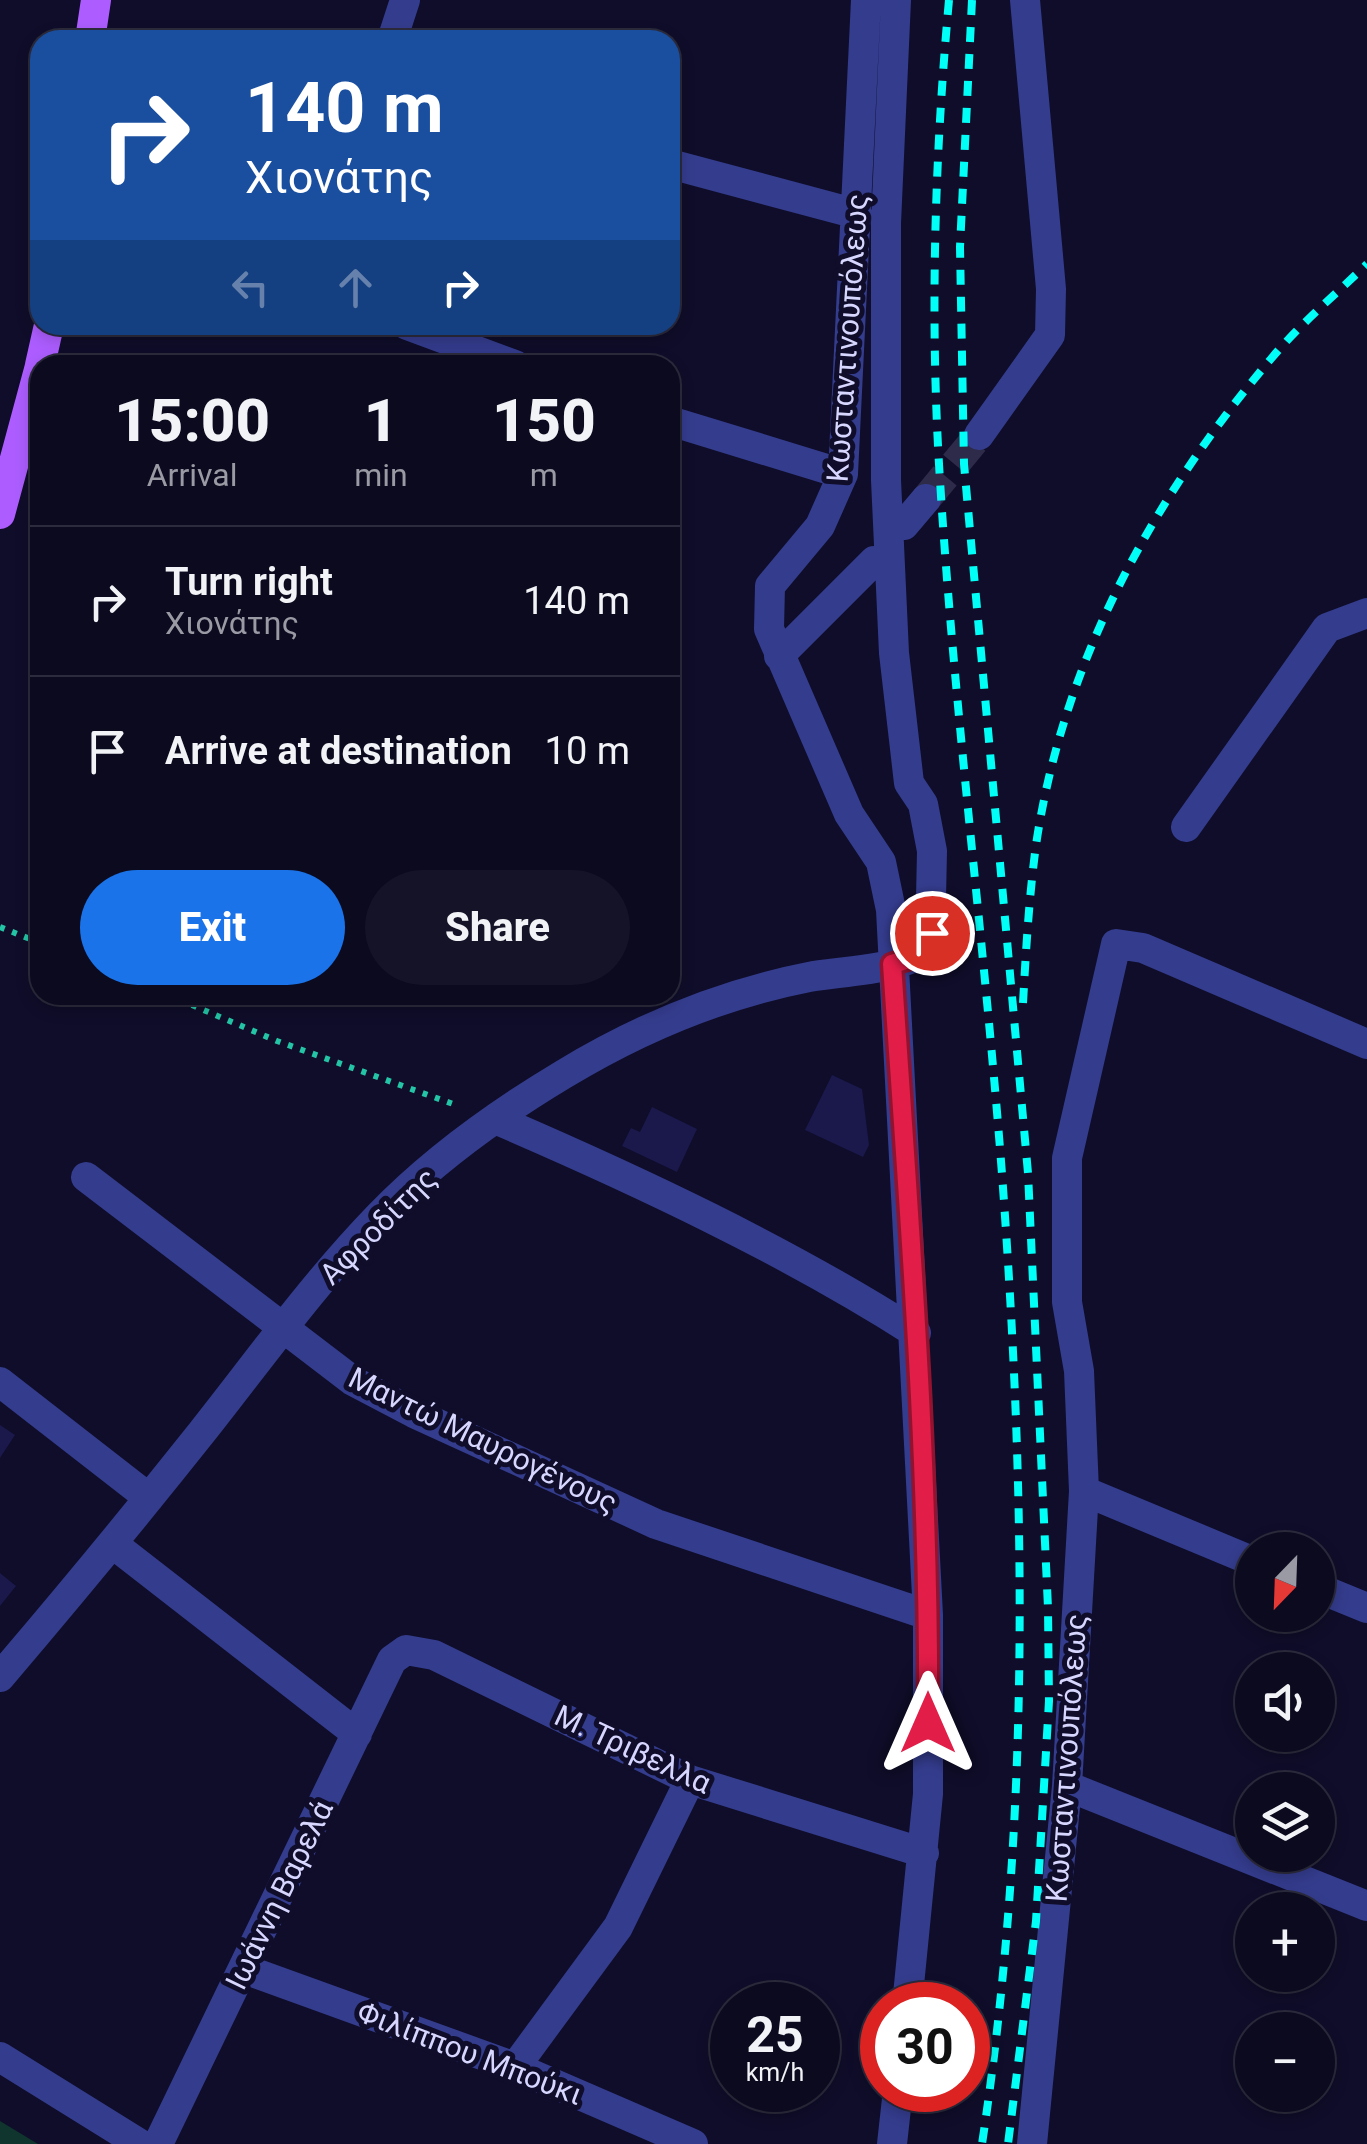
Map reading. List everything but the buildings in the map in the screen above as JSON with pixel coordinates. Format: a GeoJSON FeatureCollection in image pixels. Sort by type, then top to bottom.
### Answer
{"type":"FeatureCollection","features":[{"type":"Feature","properties":{"kind":"main road"},"geometry":{"type":"LineString","coordinates":[[92,30],[96,0]]}},
{"type":"Feature","properties":{"kind":"main road"},"geometry":{"type":"LineString","coordinates":[[0,514],[30,403]]}},
{"type":"Feature","properties":{"kind":"street"},"geometry":{"type":"LineString","coordinates":[[395,30],[405,0]]}},
{"type":"Feature","properties":{"kind":"street","name":"Κωσταντινουπόλεως"},"geometry":{"type":"LineString","coordinates":[[866,0],[843,474],[820,526],[770,586],[769,629],[850,814],[881,862],[892,910],[928,1615],[924,1852],[910,1982]]}},
{"type":"Feature","properties":{"kind":"street","name":"Κωσταντινουπόλεως"},"geometry":{"type":"LineString","coordinates":[[892,964],[923,955],[932,933],[932,851],[923,804],[909,783],[894,653],[886,480],[886,224],[896,0]]}},
{"type":"Feature","properties":{"kind":"street"},"geometry":{"type":"LineString","coordinates":[[979,435],[1050,334],[1050,274],[1025,0]]}},
{"type":"Feature","properties":{"kind":"street"},"geometry":{"type":"LineString","coordinates":[[680,167],[858,214]]}},
{"type":"Feature","properties":{"kind":"street"},"geometry":{"type":"LineString","coordinates":[[437,335],[489,355]]}},
{"type":"Feature","properties":{"kind":"street"},"geometry":{"type":"LineString","coordinates":[[680,424],[843,474]]}},
{"type":"Feature","properties":{"kind":"street"},"geometry":{"type":"LineString","coordinates":[[904,525],[926,499]]}},
{"type":"Feature","properties":{"kind":"street"},"geometry":{"type":"LineString","coordinates":[[780,656],[874,560]]}},
{"type":"Feature","properties":{"kind":"street"},"geometry":{"type":"LineString","coordinates":[[1186,827],[1327,628],[1367,614]]}},
{"type":"Feature","properties":{"kind":"street","name":"Κωσταντινουπόλεως"},"geometry":{"type":"LineString","coordinates":[[1032,2144],[1067,1786],[1084,1491],[1079,1371],[1067,1302],[1067,1158],[1116,944],[1143,948],[1367,1044]]}},
{"type":"Feature","properties":{"kind":"street","name":"Αφροδίτης"},"geometry":{"type":"LineString","coordinates":[[0,1677],[381,1214],[495,1119],[650,1027],[702,1006],[807,977],[892,964]]}},
{"type":"Feature","properties":{"kind":"street"},"geometry":{"type":"LineString","coordinates":[[495,1119],[580,1156],[864,1300],[916,1333]]}},
{"type":"Feature","properties":{"kind":"street","name":"Μαντώ Μαυρογένους"},"geometry":{"type":"LineString","coordinates":[[86,1177],[353,1382],[656,1524],[928,1615]]}},
{"type":"Feature","properties":{"kind":"street"},"geometry":{"type":"LineString","coordinates":[[0,1382],[150,1498]]}},
{"type":"Feature","properties":{"kind":"street"},"geometry":{"type":"LineString","coordinates":[[1084,1491],[1235,1554]]}},
{"type":"Feature","properties":{"kind":"street"},"geometry":{"type":"LineString","coordinates":[[113,1544],[356,1734]]}},
{"type":"Feature","properties":{"kind":"street"},"geometry":{"type":"LineString","coordinates":[[1335,1595],[1367,1608]]}},
{"type":"Feature","properties":{"kind":"street","name":"Ιωάννη Βαρελά"},"geometry":{"type":"LineString","coordinates":[[158,2144],[392,1660],[406,1650]]}},
{"type":"Feature","properties":{"kind":"street","name":"Μ. Τριβελλα"},"geometry":{"type":"LineString","coordinates":[[406,1650],[434,1655],[690,1780],[924,1852]]}},
{"type":"Feature","properties":{"kind":"street"},"geometry":{"type":"LineString","coordinates":[[515,2066],[618,1927],[690,1780]]}},
{"type":"Feature","properties":{"kind":"street"},"geometry":{"type":"LineString","coordinates":[[1067,1786],[1367,1906]]}},
{"type":"Feature","properties":{"kind":"street","name":"Φιλίππου Μπούκι"},"geometry":{"type":"LineString","coordinates":[[244,1968],[515,2066],[693,2144]]}},
{"type":"Feature","properties":{"kind":"street"},"geometry":{"type":"LineString","coordinates":[[0,2057],[140,2144]]}},
{"type":"Feature","properties":{"kind":"street"},"geometry":{"type":"LineString","coordinates":[[892,2144],[896,2112]]}},
{"type":"Feature","properties":{"kind":"path"},"geometry":{"type":"LineString","coordinates":[[0,927],[30,939]]}},
{"type":"Feature","properties":{"kind":"path"},"geometry":{"type":"LineString","coordinates":[[191,1005],[277,1042],[495,1119]]}},
{"type":"Feature","properties":{"kind":"green space"},"geometry":{"type":"Polygon","coordinates":[[[0,2121],[38,2144],[0,2144],[0,2121]]]}},
{"type":"Feature","properties":{"kind":"tunnel"},"geometry":{"type":"LineString","coordinates":[[926,499],[979,435]]}},
{"type":"Feature","properties":{"kind":"railway"},"geometry":{"type":"LineString","coordinates":[[949,0],[935,232],[936,406],[952,642],[1002,1174],[1019,1539],[1016,1780],[1009,1901],[982,2144]]}},
{"type":"Feature","properties":{"kind":"railway"},"geometry":{"type":"LineString","coordinates":[[972,0],[960,247],[964,464],[1028,1173],[1048,1608],[1049,1701],[1036,1921],[1008,2144]]}},
{"type":"Feature","properties":{"kind":"railway"},"geometry":{"type":"LineString","coordinates":[[1023,1003],[1036,845],[1049,777],[1067,712],[1119,586],[1151,526],[1227,413],[1293,335],[1367,264]]}},
{"type":"Feature","properties":{"kind":"route"},"geometry":{"type":"LineString","coordinates":[[928,1723],[928,1615],[916,1333],[892,964],[923,955],[930,946],[932,933]]}}]}
